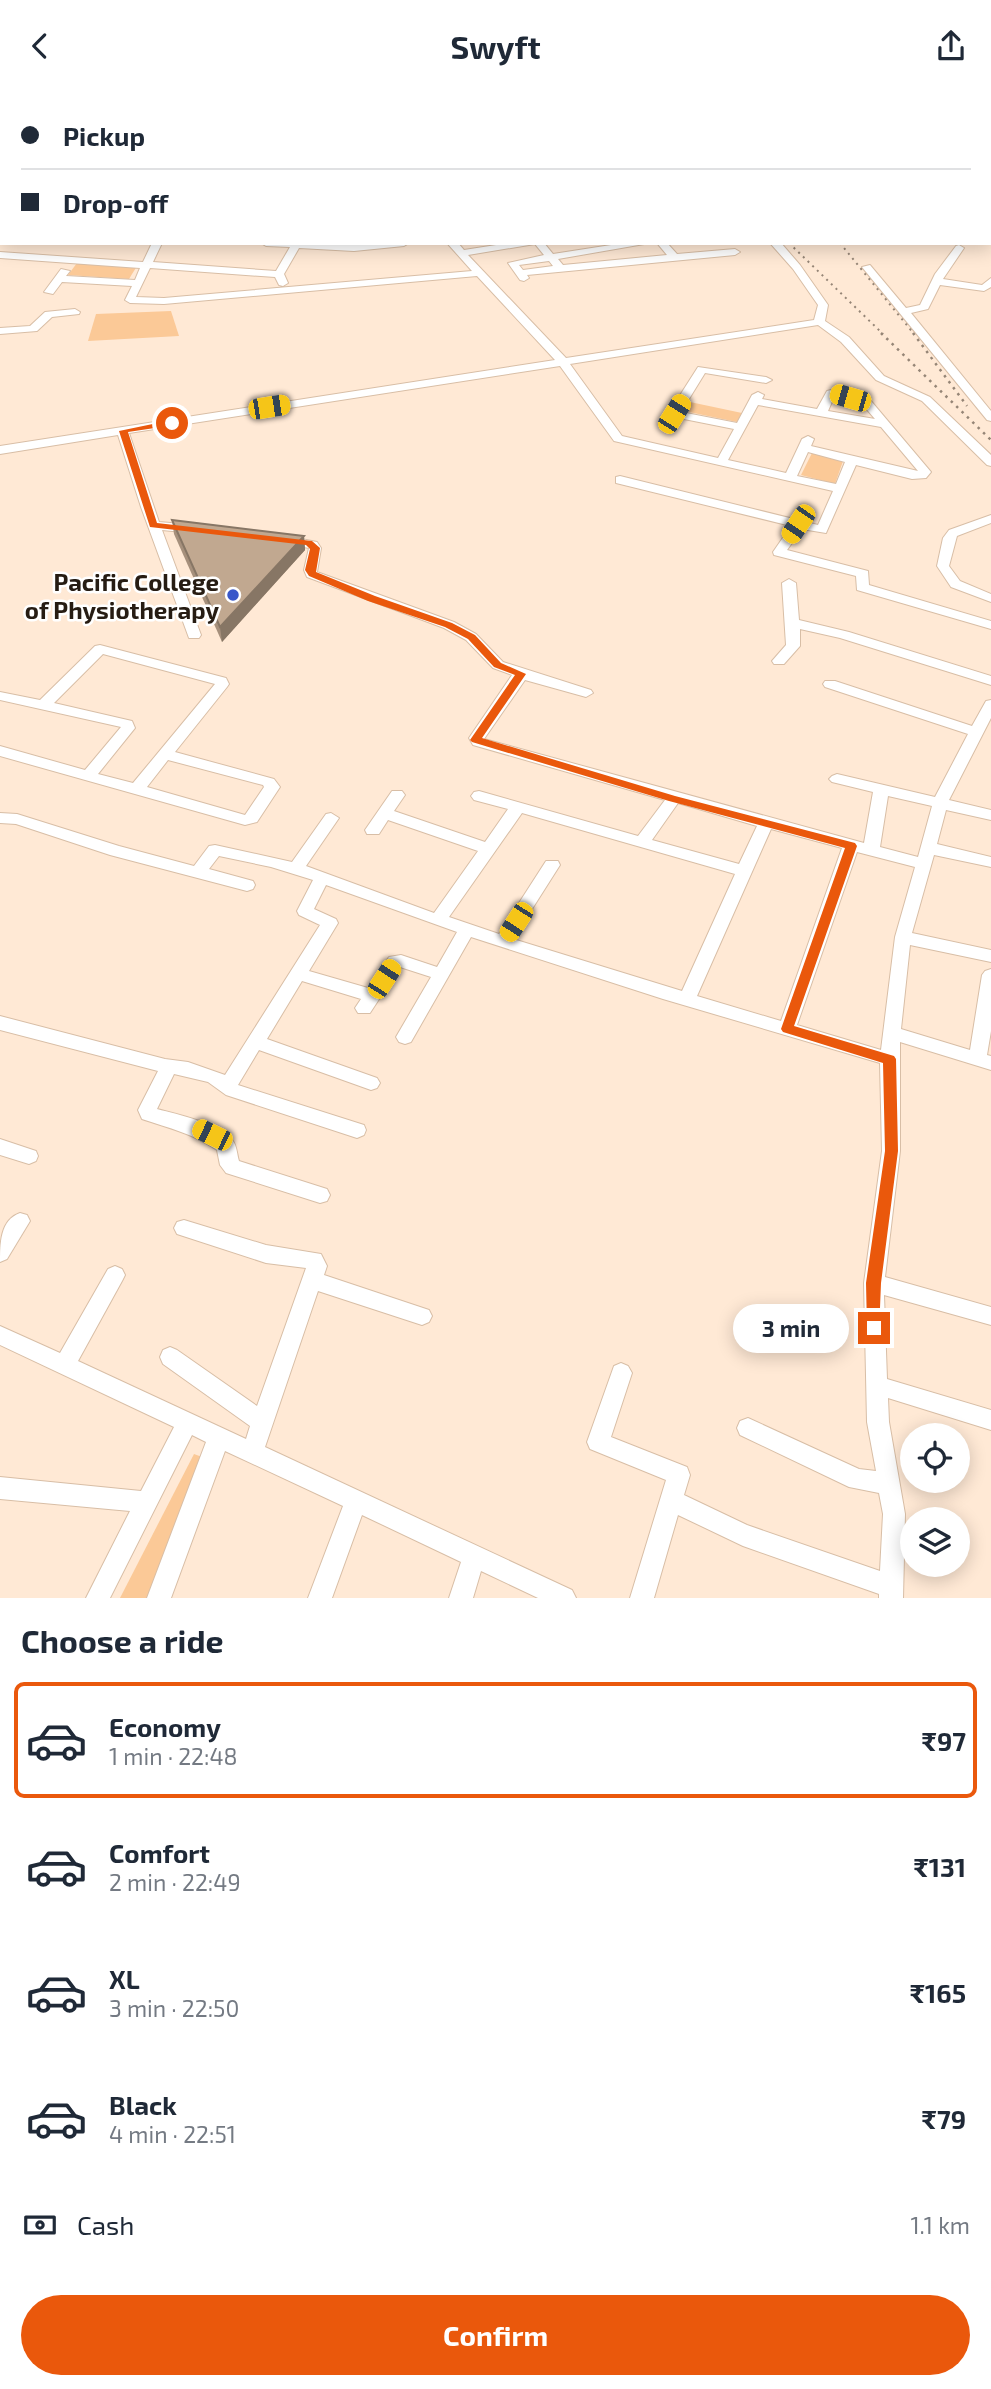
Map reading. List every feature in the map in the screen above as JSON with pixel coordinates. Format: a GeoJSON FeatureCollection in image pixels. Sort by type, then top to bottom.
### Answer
{"type":"FeatureCollection","features":[{"type":"Feature","properties":{"kind":"street"},"geometry":{"type":"LineString","coordinates":[[156,245],[130,300],[164,301],[480,273]]}},
{"type":"Feature","properties":{"kind":"street"},"geometry":{"type":"LineString","coordinates":[[286,245],[354,248],[384,245]]}},
{"type":"Feature","properties":{"kind":"street"},"geometry":{"type":"LineString","coordinates":[[454,245],[562,361],[618,439],[841,489]]}},
{"type":"Feature","properties":{"kind":"street"},"geometry":{"type":"LineString","coordinates":[[541,245],[561,268]]}},
{"type":"Feature","properties":{"kind":"street"},"geometry":{"type":"LineString","coordinates":[[634,245],[513,263],[522,275],[561,268],[737,255],[729,245]]}},
{"type":"Feature","properties":{"kind":"street"},"geometry":{"type":"LineString","coordinates":[[641,245],[649,261]]}},
{"type":"Feature","properties":{"kind":"street"},"geometry":{"type":"LineString","coordinates":[[664,245],[676,259]]}},
{"type":"Feature","properties":{"kind":"street"},"geometry":{"type":"LineString","coordinates":[[701,245],[710,255]]}},
{"type":"Feature","properties":{"kind":"street"},"geometry":{"type":"LineString","coordinates":[[777,245],[823,305],[822,319],[819,322]]}},
{"type":"Feature","properties":{"kind":"street"},"geometry":{"type":"LineString","coordinates":[[279,274],[296,246]]}},
{"type":"Feature","properties":{"kind":"street"},"geometry":{"type":"LineString","coordinates":[[461,253],[497,246]]}},
{"type":"Feature","properties":{"kind":"street"},"geometry":{"type":"LineString","coordinates":[[904,312],[924,307],[936,281],[959,248]]}},
{"type":"Feature","properties":{"kind":"street"},"geometry":{"type":"LineString","coordinates":[[608,249],[622,264]]}},
{"type":"Feature","properties":{"kind":"street"},"geometry":{"type":"LineString","coordinates":[[577,253],[587,266]]}},
{"type":"Feature","properties":{"kind":"street"},"geometry":{"type":"LineString","coordinates":[[0,255],[279,274]]}},
{"type":"Feature","properties":{"kind":"street"},"geometry":{"type":"LineString","coordinates":[[49,292],[72,260]]}},
{"type":"Feature","properties":{"kind":"street"},"geometry":{"type":"LineString","coordinates":[[867,267],[991,418]]}},
{"type":"Feature","properties":{"kind":"street"},"geometry":{"type":"LineString","coordinates":[[279,274],[286,290]]}},
{"type":"Feature","properties":{"kind":"street"},"geometry":{"type":"LineString","coordinates":[[59,279],[137,283]]}},
{"type":"Feature","properties":{"kind":"street"},"geometry":{"type":"LineString","coordinates":[[936,281],[984,288],[991,281]]}},
{"type":"Feature","properties":{"kind":"street"},"geometry":{"type":"LineString","coordinates":[[0,331],[33,329],[51,314],[75,312]]}},
{"type":"Feature","properties":{"kind":"street"},"geometry":{"type":"LineString","coordinates":[[0,450],[819,322],[840,333],[879,377],[926,400],[991,462]]}},
{"type":"Feature","properties":{"kind":"street"},"geometry":{"type":"LineString","coordinates":[[721,463],[741,427],[755,401],[769,376],[702,369],[674,414],[741,427]]}},
{"type":"Feature","properties":{"kind":"street"},"geometry":{"type":"LineString","coordinates":[[867,403],[896,385]]}},
{"type":"Feature","properties":{"kind":"street"},"geometry":{"type":"LineString","coordinates":[[790,478],[806,443],[852,460],[922,475],[925,472],[867,403],[831,393],[821,413]]}},
{"type":"Feature","properties":{"kind":"street"},"geometry":{"type":"LineString","coordinates":[[755,401],[887,425]]}},
{"type":"Feature","properties":{"kind":"street"},"geometry":{"type":"LineString","coordinates":[[123,431],[153,525],[194,635]]}},
{"type":"Feature","properties":{"kind":"street"},"geometry":{"type":"LineString","coordinates":[[620,480],[824,529],[852,460]]}},
{"type":"Feature","properties":{"kind":"street"},"geometry":{"type":"LineString","coordinates":[[991,519],[953,533],[943,566],[952,581],[965,590],[991,598]]}},
{"type":"Feature","properties":{"kind":"street"},"geometry":{"type":"LineString","coordinates":[[798,524],[779,552],[863,574]]}},
{"type":"Feature","properties":{"kind":"street"},"geometry":{"type":"LineString","coordinates":[[153,525],[204,530]]}},
{"type":"Feature","properties":{"kind":"street"},"geometry":{"type":"LineString","coordinates":[[267,538],[313,545],[315,548],[310,570],[313,574],[371,599],[449,625],[471,637],[498,665],[586,693]]}},
{"type":"Feature","properties":{"kind":"street"},"geometry":{"type":"LineString","coordinates":[[872,560],[863,574],[862,587],[991,625]]}},
{"type":"Feature","properties":{"kind":"street"},"geometry":{"type":"LineString","coordinates":[[779,661],[793,646],[789,583]]}},
{"type":"Feature","properties":{"kind":"street"},"geometry":{"type":"LineString","coordinates":[[793,623],[844,635],[991,681]]}},
{"type":"Feature","properties":{"kind":"street"},"geometry":{"type":"LineString","coordinates":[[45,704],[100,649],[221,681],[222,684],[137,789]]}},
{"type":"Feature","properties":{"kind":"street"},"geometry":{"type":"LineString","coordinates":[[520,674],[475,740],[673,799],[871,851],[991,862]]}},
{"type":"Feature","properties":{"kind":"street"},"geometry":{"type":"LineString","coordinates":[[830,684],[976,732]]}},
{"type":"Feature","properties":{"kind":"street"},"geometry":{"type":"LineString","coordinates":[[0,696],[45,704],[129,726],[89,775]]}},
{"type":"Feature","properties":{"kind":"street"},"geometry":{"type":"LineString","coordinates":[[672,1501],[743,1535],[892,1593],[894,1514],[881,1447],[876,1385],[874,1283],[891,1151],[889,1059],[903,937],[940,804],[991,704]]}},
{"type":"Feature","properties":{"kind":"street"},"geometry":{"type":"LineString","coordinates":[[0,751],[249,820],[272,786],[269,782],[165,754]]}},
{"type":"Feature","properties":{"kind":"street"},"geometry":{"type":"LineString","coordinates":[[837,779],[991,815]]}},
{"type":"Feature","properties":{"kind":"street"},"geometry":{"type":"LineString","coordinates":[[871,851],[881,789]]}},
{"type":"Feature","properties":{"kind":"street"},"geometry":{"type":"LineString","coordinates":[[373,830],[397,795]]}},
{"type":"Feature","properties":{"kind":"street"},"geometry":{"type":"LineString","coordinates":[[479,796],[743,871]]}},
{"type":"Feature","properties":{"kind":"street"},"geometry":{"type":"LineString","coordinates":[[642,842],[673,799]]}},
{"type":"Feature","properties":{"kind":"street"},"geometry":{"type":"LineString","coordinates":[[438,920],[518,807]]}},
{"type":"Feature","properties":{"kind":"street"},"geometry":{"type":"LineString","coordinates":[[384,813],[488,849]]}},
{"type":"Feature","properties":{"kind":"street"},"geometry":{"type":"LineString","coordinates":[[0,818],[17,819],[116,851],[247,885]]}},
{"type":"Feature","properties":{"kind":"street"},"geometry":{"type":"LineString","coordinates":[[296,868],[331,818]]}},
{"type":"Feature","properties":{"kind":"street"},"geometry":{"type":"LineString","coordinates":[[687,999],[766,823]]}},
{"type":"Feature","properties":{"kind":"street"},"geometry":{"type":"LineString","coordinates":[[787,1029],[851,846]]}},
{"type":"Feature","properties":{"kind":"street"},"geometry":{"type":"LineString","coordinates":[[198,872],[215,850],[296,868],[503,941],[889,1059]]}},
{"type":"Feature","properties":{"kind":"street"},"geometry":{"type":"LineString","coordinates":[[503,941],[552,865]]}},
{"type":"Feature","properties":{"kind":"street"},"geometry":{"type":"LineString","coordinates":[[227,1087],[330,923],[304,911],[322,878]]}},
{"type":"Feature","properties":{"kind":"street"},"geometry":{"type":"LineString","coordinates":[[405,1037],[467,929]]}},
{"type":"Feature","properties":{"kind":"street"},"geometry":{"type":"LineString","coordinates":[[903,937],[991,956]]}},
{"type":"Feature","properties":{"kind":"street"},"geometry":{"type":"LineString","coordinates":[[299,974],[369,1002],[397,961],[440,974]]}},
{"type":"Feature","properties":{"kind":"street"},"geometry":{"type":"LineString","coordinates":[[892,1033],[985,1060],[991,975]]}},
{"type":"Feature","properties":{"kind":"street"},"geometry":{"type":"LineString","coordinates":[[0,1023],[214,1077],[227,1087],[356,1130]]}},
{"type":"Feature","properties":{"kind":"street"},"geometry":{"type":"LineString","coordinates":[[256,1042],[371,1083]]}},
{"type":"Feature","properties":{"kind":"street"},"geometry":{"type":"LineString","coordinates":[[169,1067],[147,1110],[149,1114],[212,1135],[226,1146],[230,1165],[233,1167],[320,1195]]}},
{"type":"Feature","properties":{"kind":"street"},"geometry":{"type":"LineString","coordinates":[[0,1147],[29,1156]]}},
{"type":"Feature","properties":{"kind":"street"},"geometry":{"type":"LineString","coordinates":[[0,1252],[20,1221]]}},
{"type":"Feature","properties":{"kind":"street"},"geometry":{"type":"LineString","coordinates":[[184,1228],[266,1254],[314,1260],[317,1266],[252,1452]]}},
{"type":"Feature","properties":{"kind":"street"},"geometry":{"type":"LineString","coordinates":[[64,1364],[115,1275]]}},
{"type":"Feature","properties":{"kind":"street"},"geometry":{"type":"LineString","coordinates":[[311,1282],[315,1281],[422,1316]]}},
{"type":"Feature","properties":{"kind":"street"},"geometry":{"type":"LineString","coordinates":[[874,1283],[991,1316]]}},
{"type":"Feature","properties":{"kind":"street"},"geometry":{"type":"LineString","coordinates":[[0,1335],[564,1598]]}},
{"type":"Feature","properties":{"kind":"street"},"geometry":{"type":"LineString","coordinates":[[170,1357],[262,1422]]}},
{"type":"Feature","properties":{"kind":"street"},"geometry":{"type":"LineString","coordinates":[[621,1373],[598,1442],[677,1473],[679,1479],[642,1598]]}},
{"type":"Feature","properties":{"kind":"street"},"geometry":{"type":"LineString","coordinates":[[876,1385],[991,1420]]}},
{"type":"Feature","properties":{"kind":"street"},"geometry":{"type":"LineString","coordinates":[[98,1598],[188,1422]]}},
{"type":"Feature","properties":{"kind":"street"},"geometry":{"type":"LineString","coordinates":[[748,1428],[857,1479],[888,1484]]}},
{"type":"Feature","properties":{"kind":"street"},"geometry":{"type":"LineString","coordinates":[[159,1598],[219,1437]]}},
{"type":"Feature","properties":{"kind":"street"},"geometry":{"type":"LineString","coordinates":[[0,1488],[147,1502]]}},
{"type":"Feature","properties":{"kind":"street"},"geometry":{"type":"LineString","coordinates":[[320,1598],[356,1501]]}},
{"type":"Feature","properties":{"kind":"street"},"geometry":{"type":"LineString","coordinates":[[461,1598],[474,1556]]}},
{"type":"Feature","properties":{"kind":"shaded area"},"geometry":{"type":"Polygon","coordinates":[[[77,263],[137,266],[129,279],[68,275],[77,263]]]}},
{"type":"Feature","properties":{"kind":"shaded area"},"geometry":{"type":"Polygon","coordinates":[[[171,311],[179,336],[88,341],[96,314],[171,311]]]}},
{"type":"Feature","properties":{"kind":"shaded area"},"geometry":{"type":"Polygon","coordinates":[[[690,402],[742,413],[737,422],[684,411],[690,402]]]}},
{"type":"Feature","properties":{"kind":"shaded area"},"geometry":{"type":"Polygon","coordinates":[[[812,453],[843,461],[835,484],[801,475],[812,453]]]}},
{"type":"Feature","properties":{"kind":"shaded area"},"geometry":{"type":"Polygon","coordinates":[[[194,1454],[213,1461],[160,1598],[120,1598],[194,1454]]]}},
{"type":"Feature","properties":{"kind":"building","name":"Pacific College of Physiotherapy"},"geometry":{"type":"Polygon","coordinates":[[[172,520],[304,536],[220,627],[172,520]]]}},
{"type":"Feature","properties":{"kind":"railway"},"geometry":{"type":"LineString","coordinates":[[791,245],[883,334]]}},
{"type":"Feature","properties":{"kind":"railway"},"geometry":{"type":"LineString","coordinates":[[842,245],[914,334]]}},
{"type":"Feature","properties":{"kind":"railway"},"geometry":{"type":"LineString","coordinates":[[881,333],[991,440]]}},
{"type":"Feature","properties":{"kind":"railway"},"geometry":{"type":"LineString","coordinates":[[913,333],[967,406]]}},
{"type":"Feature","properties":{"kind":"place","name":"Pacific College of Physiotherapy"},"geometry":{"type":"Point","coordinates":[233,595]}},
{"type":"Feature","properties":{"kind":"route"},"geometry":{"type":"LineString","coordinates":[[172,423],[123,431],[153,525],[308,543],[315,548],[310,570],[313,574],[371,599],[449,625],[471,637],[498,665],[520,673],[517,682],[476,738],[478,742],[673,799],[851,846],[787,1029],[889,1059],[891,1151],[874,1283],[874,1328]]}}]}
